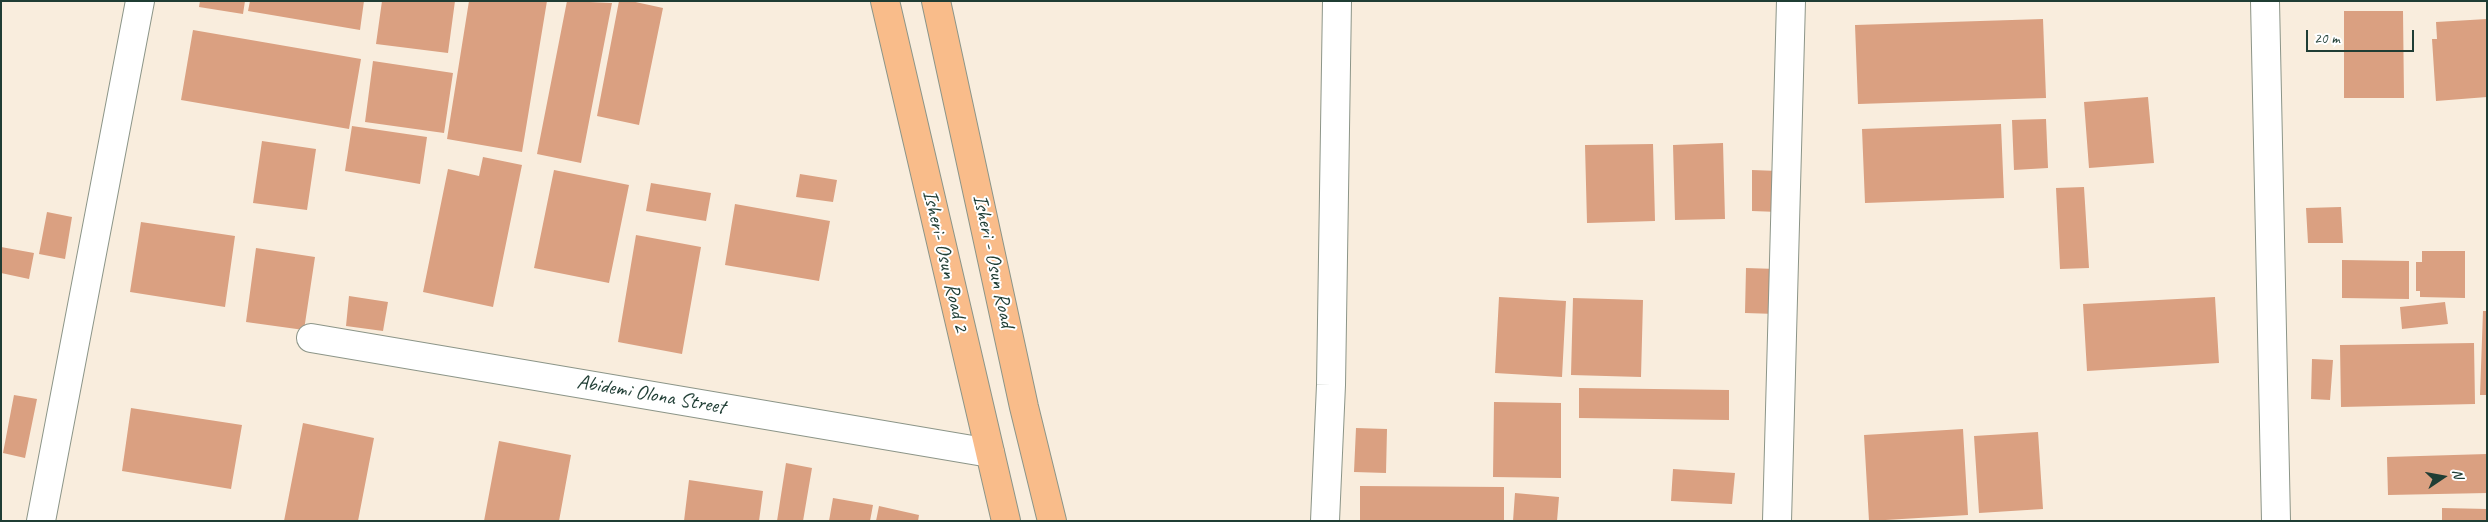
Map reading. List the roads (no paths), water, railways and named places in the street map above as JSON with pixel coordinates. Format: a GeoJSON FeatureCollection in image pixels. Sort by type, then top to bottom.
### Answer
{"type":"FeatureCollection","features":[{"type":"Feature","properties":{"kind":"main road","name":"Isheri- Osun Road 2"},"geometry":{"type":"LineString","coordinates":[[885,1],[1006,521]]}},
{"type":"Feature","properties":{"kind":"main road","name":"Isheri - Osun Road"},"geometry":{"type":"LineString","coordinates":[[936,1],[1024,407],[1052,521]]}},
{"type":"Feature","properties":{"kind":"street"},"geometry":{"type":"LineString","coordinates":[[41,521],[140,1]]}},
{"type":"Feature","properties":{"kind":"street"},"geometry":{"type":"LineString","coordinates":[[1326,521],[1331,385],[1337,1]]}},
{"type":"Feature","properties":{"kind":"street"},"geometry":{"type":"LineString","coordinates":[[1777,521],[1791,1]]}},
{"type":"Feature","properties":{"kind":"street"},"geometry":{"type":"LineString","coordinates":[[2265,1],[2276,521]]}},
{"type":"Feature","properties":{"kind":"street","name":"Abidemi Olona Street"},"geometry":{"type":"LineString","coordinates":[[311,338],[990,453]]}}]}
